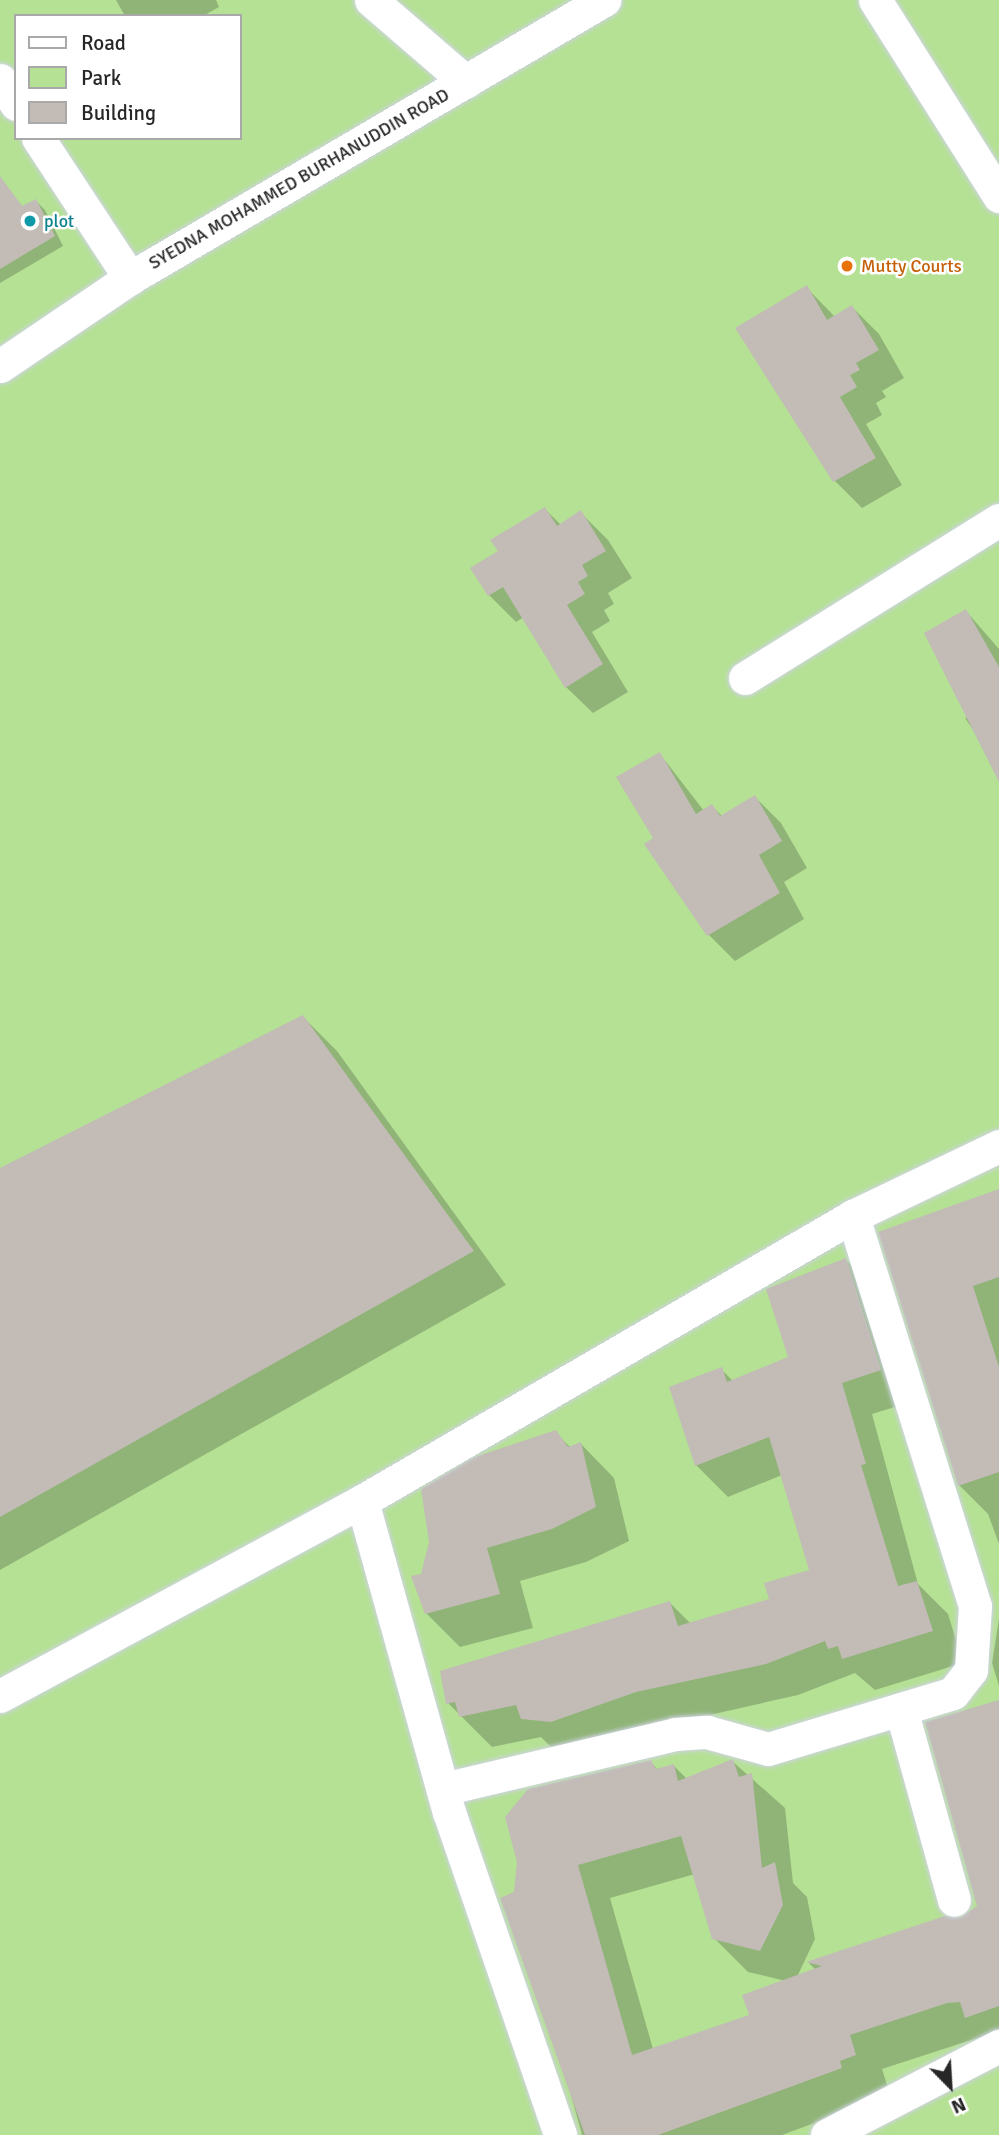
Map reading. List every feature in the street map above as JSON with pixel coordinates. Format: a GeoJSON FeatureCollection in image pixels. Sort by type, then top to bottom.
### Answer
{"type":"FeatureCollection","features":[{"type":"Feature","properties":{"kind":"street"},"geometry":{"type":"LineString","coordinates":[[370,0],[466,82]]}},
{"type":"Feature","properties":{"kind":"street","name":"SYEDNA MOHAMMED BURHANUDDIN ROAD"},"geometry":{"type":"LineString","coordinates":[[0,366],[130,278],[604,0]]}},
{"type":"Feature","properties":{"kind":"street"},"geometry":{"type":"LineString","coordinates":[[875,0],[999,196]]}},
{"type":"Feature","properties":{"kind":"street"},"geometry":{"type":"LineString","coordinates":[[0,80],[14,101]]}},
{"type":"Feature","properties":{"kind":"street"},"geometry":{"type":"LineString","coordinates":[[39,140],[130,278]]}},
{"type":"Feature","properties":{"kind":"street"},"geometry":{"type":"LineString","coordinates":[[745,678],[999,520]]}},
{"type":"Feature","properties":{"kind":"street"},"geometry":{"type":"LineString","coordinates":[[0,1696],[362,1501],[853,1216],[999,1146]]}},
{"type":"Feature","properties":{"kind":"street"},"geometry":{"type":"LineString","coordinates":[[443,1789],[676,1734],[707,1732],[768,1749],[953,1693],[971,1670],[987,1602],[853,1216]]}},
{"type":"Feature","properties":{"kind":"street"},"geometry":{"type":"LineString","coordinates":[[362,1501],[443,1789],[560,2135]]}},
{"type":"Feature","properties":{"kind":"street"},"geometry":{"type":"LineString","coordinates":[[901,1709],[954,1900]]}},
{"type":"Feature","properties":{"kind":"street"},"geometry":{"type":"LineString","coordinates":[[827,2135],[999,2046]]}},
{"type":"Feature","properties":{"kind":"green space"},"geometry":{"type":"Polygon","coordinates":[[[0,0],[999,0],[999,2135],[0,2135],[0,0]]]}},
{"type":"Feature","properties":{"kind":"building","name":"plot"},"geometry":{"type":"Polygon","coordinates":[[[0,176],[22,206],[36,199],[55,236],[0,269],[0,176]]]}},
{"type":"Feature","properties":{"kind":"building"},"geometry":{"type":"Polygon","coordinates":[[[807,285],[827,320],[852,305],[879,350],[856,363],[860,370],[850,375],[857,387],[840,397],[876,458],[833,482],[735,328],[807,285]]]}},
{"type":"Feature","properties":{"kind":"building"},"geometry":{"type":"Polygon","coordinates":[[[545,507],[557,526],[581,510],[606,551],[582,565],[588,576],[578,582],[585,594],[567,605],[603,664],[565,688],[503,587],[488,596],[470,568],[498,551],[490,540],[545,507]]]}},
{"type":"Feature","properties":{"kind":"building"},"geometry":{"type":"Polygon","coordinates":[[[966,609],[999,667],[999,782],[924,633],[966,609]]]}},
{"type":"Feature","properties":{"kind":"building"},"geometry":{"type":"Polygon","coordinates":[[[660,752],[696,814],[712,804],[720,816],[755,795],[782,841],[759,855],[780,893],[707,936],[644,844],[653,838],[616,777],[660,752]]]}},
{"type":"Feature","properties":{"kind":"building"},"geometry":{"type":"Polygon","coordinates":[[[303,1015],[474,1251],[0,1517],[0,1168],[303,1015]]]}},
{"type":"Feature","properties":{"kind":"building"},"geometry":{"type":"Polygon","coordinates":[[[999,1189],[999,1277],[973,1286],[999,1367],[999,1472],[958,1486],[878,1232],[999,1189]]]}},
{"type":"Feature","properties":{"kind":"building"},"geometry":{"type":"Polygon","coordinates":[[[846,1258],[881,1370],[842,1383],[866,1464],[861,1465],[898,1586],[917,1581],[933,1631],[842,1659],[838,1646],[828,1649],[825,1641],[766,1664],[636,1692],[551,1722],[521,1719],[516,1705],[459,1717],[455,1702],[446,1704],[440,1671],[670,1601],[678,1626],[769,1599],[764,1583],[809,1570],[769,1437],[695,1466],[669,1387],[722,1367],[727,1382],[788,1357],[766,1289],[846,1258]]]}},
{"type":"Feature","properties":{"kind":"building"},"geometry":{"type":"Polygon","coordinates":[[[556,1430],[568,1447],[581,1442],[596,1507],[552,1529],[487,1548],[500,1594],[425,1614],[411,1576],[421,1574],[429,1542],[421,1489],[475,1457],[556,1430]]]}},
{"type":"Feature","properties":{"kind":"building"},"geometry":{"type":"Polygon","coordinates":[[[999,1700],[999,2006],[965,2018],[960,2002],[947,2003],[850,2035],[856,2055],[840,2061],[842,2068],[658,2135],[585,2135],[500,1898],[514,1892],[517,1862],[505,1817],[528,1789],[651,1760],[656,1769],[674,1764],[678,1781],[733,1759],[739,1777],[752,1773],[762,1868],[775,1862],[783,1905],[760,1951],[712,1939],[681,1836],[578,1865],[632,2055],[749,2015],[742,1995],[822,1966],[806,1962],[945,1916],[960,1918],[977,1906],[925,1722],[999,1700]]]}},
{"type":"Feature","properties":{"kind":"place","name":"plot"},"geometry":{"type":"Point","coordinates":[30,221]}},
{"type":"Feature","properties":{"kind":"place","name":"Mutty Courts"},"geometry":{"type":"Point","coordinates":[847,266]}}]}
